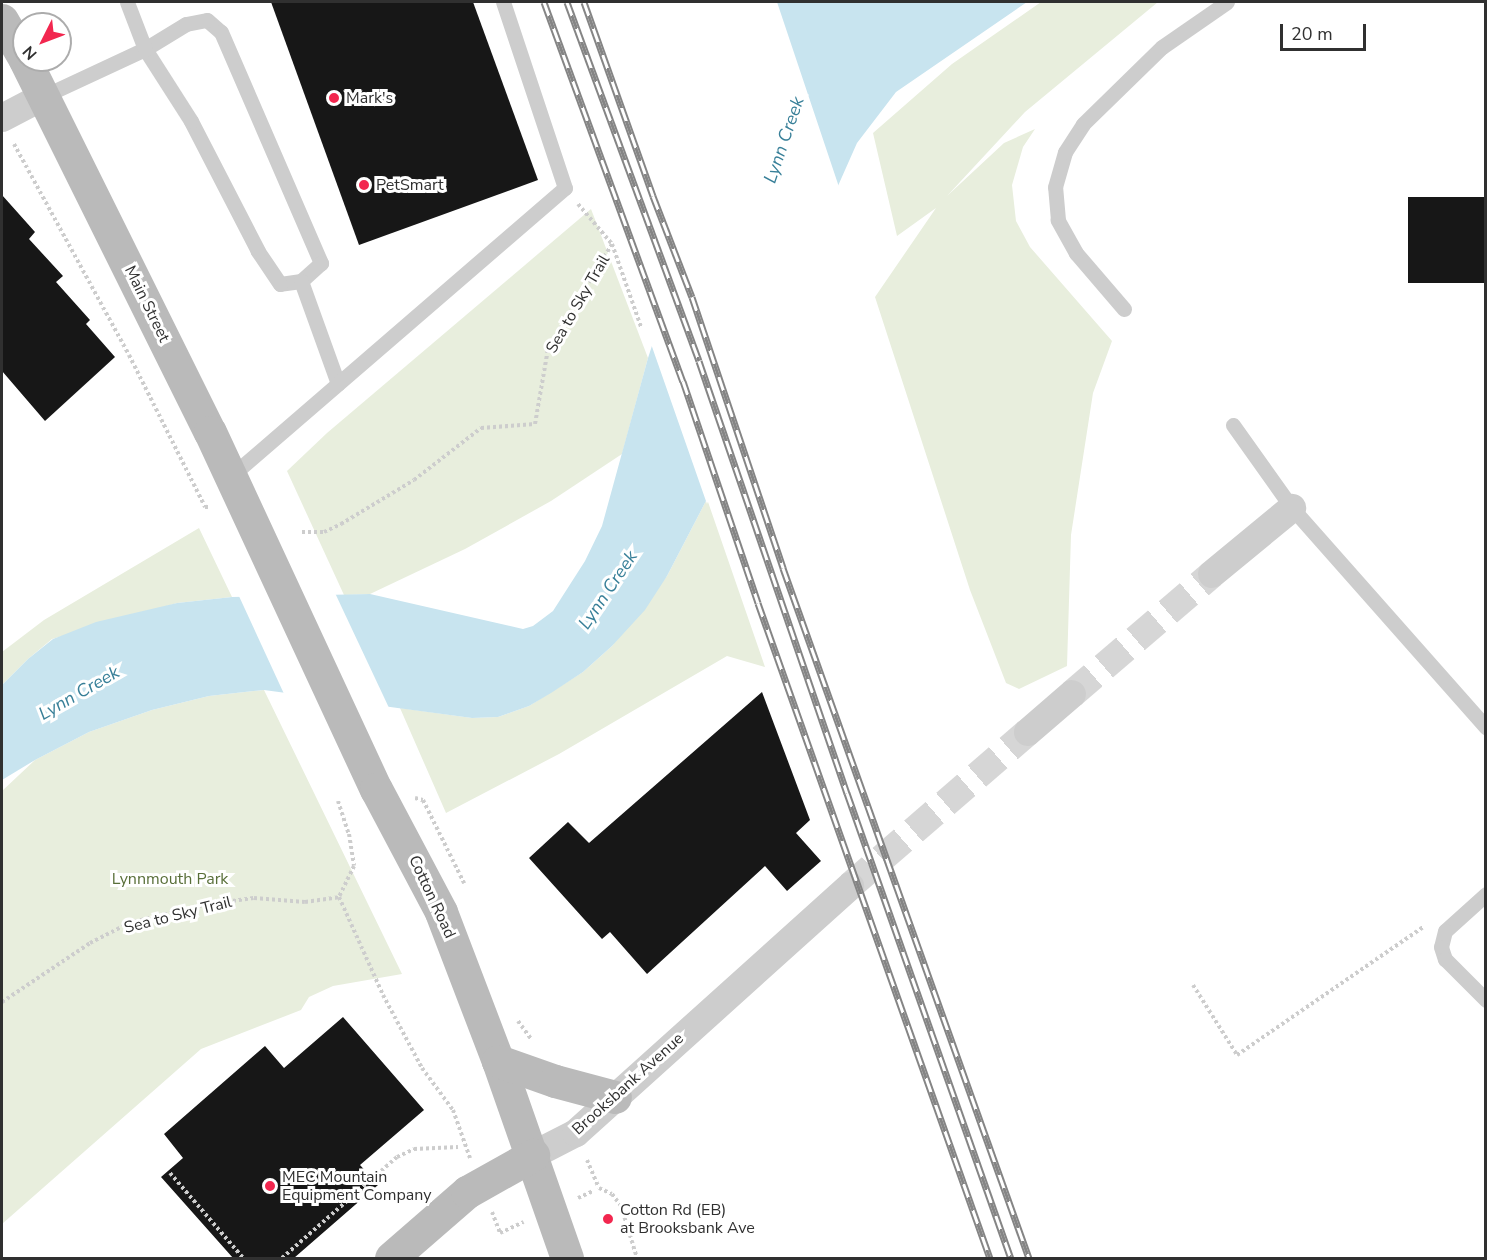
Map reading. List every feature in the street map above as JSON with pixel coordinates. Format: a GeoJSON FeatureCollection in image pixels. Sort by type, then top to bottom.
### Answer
{"type":"FeatureCollection","features":[{"type":"Feature","properties":{"kind":"main road","name":"Main Street"},"geometry":{"type":"LineString","coordinates":[[2,20],[12,37]]}},
{"type":"Feature","properties":{"kind":"main road","name":"Main Street"},"geometry":{"type":"LineString","coordinates":[[32,72],[265,549]]}},
{"type":"Feature","properties":{"kind":"main road","name":"Cotton Road"},"geometry":{"type":"LineString","coordinates":[[265,549],[376,789],[441,912],[498,1061],[567,1258]]}},
{"type":"Feature","properties":{"kind":"main road"},"geometry":{"type":"LineString","coordinates":[[498,1061],[555,1081],[615,1097]]}},
{"type":"Feature","properties":{"kind":"main road","name":"Brooksbank Avenue"},"geometry":{"type":"LineString","coordinates":[[391,1258],[467,1192],[532,1155]]}},
{"type":"Feature","properties":{"kind":"street"},"geometry":{"type":"LineString","coordinates":[[2,118],[44,96]]}},
{"type":"Feature","properties":{"kind":"street"},"geometry":{"type":"LineString","coordinates":[[1212,574],[1292,508]]}},
{"type":"Feature","properties":{"kind":"street"},"geometry":{"type":"LineString","coordinates":[[1028,732],[1072,694]]}},
{"type":"Feature","properties":{"kind":"street","name":"Brooksbank Avenue"},"geometry":{"type":"LineString","coordinates":[[532,1155],[576,1133],[850,886]]}},
{"type":"Feature","properties":{"kind":"lane"},"geometry":{"type":"LineString","coordinates":[[44,96],[145,50],[186,24],[207,20],[221,32],[321,263],[301,281],[280,284],[258,250],[191,121],[145,50],[127,2]]}},
{"type":"Feature","properties":{"kind":"lane"},"geometry":{"type":"LineString","coordinates":[[231,476],[565,188],[503,2]]}},
{"type":"Feature","properties":{"kind":"lane"},"geometry":{"type":"LineString","coordinates":[[1124,309],[1076,253],[1058,220],[1055,188],[1065,152],[1083,124],[1162,47],[1227,2]]}},
{"type":"Feature","properties":{"kind":"lane"},"geometry":{"type":"LineString","coordinates":[[301,281],[338,384]]}},
{"type":"Feature","properties":{"kind":"lane"},"geometry":{"type":"LineString","coordinates":[[1233,425],[1292,508],[1485,727]]}},
{"type":"Feature","properties":{"kind":"lane"},"geometry":{"type":"LineString","coordinates":[[1485,894],[1445,931],[1441,946],[1445,959],[1485,1000]]}},
{"type":"Feature","properties":{"kind":"path"},"geometry":{"type":"LineString","coordinates":[[29,169],[134,365],[205,507]]}},
{"type":"Feature","properties":{"kind":"path"},"geometry":{"type":"LineString","coordinates":[[565,188],[612,244]]}},
{"type":"Feature","properties":{"kind":"path","name":"Sea to Sky Trail"},"geometry":{"type":"LineString","coordinates":[[612,244],[641,327]]}},
{"type":"Feature","properties":{"kind":"path","name":"Sea to Sky Trail"},"geometry":{"type":"LineString","coordinates":[[302,532],[324,532],[414,480],[482,428],[535,424],[548,349],[612,244]]}},
{"type":"Feature","properties":{"kind":"path"},"geometry":{"type":"LineString","coordinates":[[338,801],[349,834],[354,866],[339,897],[383,995],[422,1068],[453,1110],[466,1147]]}},
{"type":"Feature","properties":{"kind":"path","name":"Sea to Sky Trail"},"geometry":{"type":"LineString","coordinates":[[2,1002],[90,942],[129,923],[203,905],[254,898],[305,902],[339,897]]}},
{"type":"Feature","properties":{"kind":"path"},"geometry":{"type":"LineString","coordinates":[[1193,985],[1237,1055],[1428,923]]}},
{"type":"Feature","properties":{"kind":"path"},"geometry":{"type":"LineString","coordinates":[[282,1258],[397,1157],[414,1149],[458,1147]]}},
{"type":"Feature","properties":{"kind":"path"},"geometry":{"type":"LineString","coordinates":[[591,1170],[599,1188],[612,1194],[621,1206],[637,1258]]}},
{"type":"Feature","properties":{"kind":"path"},"geometry":{"type":"LineString","coordinates":[[170,1173],[243,1258]]}},
{"type":"Feature","properties":{"kind":"green space"},"geometry":{"type":"Polygon","coordinates":[[[1041,2],[1158,2],[1025,112],[947,196],[1004,143],[1035,129],[1023,147],[1012,185],[1016,221],[1030,247],[1112,341],[1093,393],[1071,535],[1067,666],[1019,689],[1006,683],[970,590],[875,297],[936,208],[897,236],[873,133],[952,64],[1041,2]]]}},
{"type":"Feature","properties":{"kind":"green space"},"geometry":{"type":"Polygon","coordinates":[[[591,209],[648,358],[622,454],[551,501],[465,549],[370,594],[344,595],[287,471],[327,433],[591,209]]]}},
{"type":"Feature","properties":{"kind":"green space"},"geometry":{"type":"Polygon","coordinates":[[[707,499],[765,667],[727,656],[559,754],[446,813],[400,708],[472,718],[498,717],[529,706],[583,672],[612,646],[667,576],[707,499]]]}},
{"type":"Feature","properties":{"kind":"green space"},"geometry":{"type":"Polygon","coordinates":[[[199,528],[232,597],[177,603],[52,639],[2,685],[2,652],[44,620],[199,528]]]}},
{"type":"Feature","properties":{"kind":"green space","name":"Lynnmouth Park"},"geometry":{"type":"Polygon","coordinates":[[[264,690],[402,974],[333,986],[309,997],[301,1010],[201,1049],[2,1224],[2,791],[35,760],[89,732],[152,710],[209,696],[264,690]]]}},
{"type":"Feature","properties":{"kind":"water","name":"Lynn Creek"},"geometry":{"type":"Polygon","coordinates":[[[773,2],[1027,2],[896,92],[857,143],[771,337],[707,499],[667,576],[645,610],[612,646],[583,672],[551,693],[529,706],[498,717],[472,718],[264,690],[209,696],[152,710],[89,732],[2,780],[2,685],[28,659],[53,639],[96,622],[177,603],[232,597],[370,594],[523,629],[533,626],[553,611],[585,561],[602,526],[648,358],[713,158],[773,2]]]}},
{"type":"Feature","properties":{"kind":"pier"},"geometry":{"type":"Polygon","coordinates":[[[770,2],[777,2],[840,190],[774,339],[707,504],[650,341],[710,157],[744,63],[770,2]]]}},
{"type":"Feature","properties":{"kind":"pier"},"geometry":{"type":"Polygon","coordinates":[[[335,593],[390,710],[285,696],[238,594],[335,593]]]}},
{"type":"Feature","properties":{"kind":"building"},"geometry":{"type":"Polygon","coordinates":[[[271,2],[473,2],[538,180],[359,245],[271,2]]]}},
{"type":"Feature","properties":{"kind":"building"},"geometry":{"type":"Polygon","coordinates":[[[2,195],[35,232],[29,239],[63,276],[56,282],[90,320],[86,324],[115,357],[45,421],[2,371],[2,195]]]}},
{"type":"Feature","properties":{"kind":"building"},"geometry":{"type":"Polygon","coordinates":[[[1408,197],[1486,197],[1486,283],[1408,283],[1408,197]]]}},
{"type":"Feature","properties":{"kind":"building"},"geometry":{"type":"Polygon","coordinates":[[[762,692],[810,820],[796,833],[821,861],[787,891],[765,866],[647,974],[610,932],[602,939],[529,858],[568,822],[589,843],[762,692]]]}},
{"type":"Feature","properties":{"kind":"building"},"geometry":{"type":"Polygon","coordinates":[[[343,1017],[424,1110],[360,1165],[378,1185],[294,1258],[233,1258],[161,1177],[183,1158],[164,1134],[265,1046],[284,1068],[343,1017]]]}},
{"type":"Feature","properties":{"kind":"tunnel"},"geometry":{"type":"LineString","coordinates":[[1072,694],[1212,574]]}},
{"type":"Feature","properties":{"kind":"tunnel"},"geometry":{"type":"LineString","coordinates":[[850,886],[1028,732]]}},
{"type":"Feature","properties":{"kind":"railway"},"geometry":{"type":"LineString","coordinates":[[544,2],[683,381],[758,603],[990,1258]]}},
{"type":"Feature","properties":{"kind":"railway"},"geometry":{"type":"LineString","coordinates":[[567,2],[699,361],[847,793],[1011,1258]]}},
{"type":"Feature","properties":{"kind":"railway"},"geometry":{"type":"LineString","coordinates":[[584,2],[653,196],[692,297],[783,568],[1029,1258]]}},
{"type":"Feature","properties":{"kind":"place","name":"Mark's"},"geometry":{"type":"Point","coordinates":[334,98]}},
{"type":"Feature","properties":{"kind":"place","name":"PetSmart"},"geometry":{"type":"Point","coordinates":[364,185]}},
{"type":"Feature","properties":{"kind":"place","name":"MEC Mountain Equipment Company"},"geometry":{"type":"Point","coordinates":[270,1186]}},
{"type":"Feature","properties":{"kind":"place","name":"Cotton Rd (EB) at Brooksbank Ave"},"geometry":{"type":"Point","coordinates":[608,1219]}}]}
